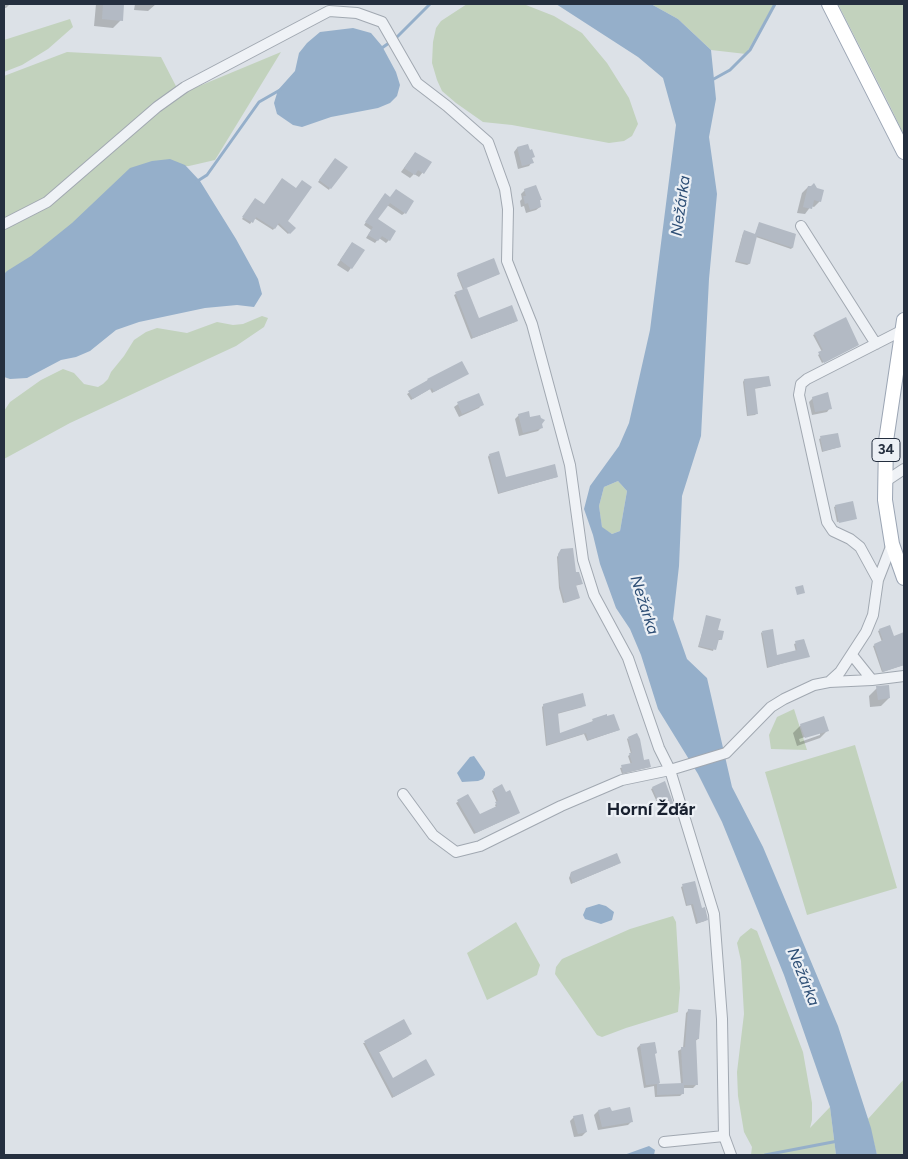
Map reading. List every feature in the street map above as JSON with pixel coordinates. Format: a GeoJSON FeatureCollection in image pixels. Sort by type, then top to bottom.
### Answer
{"type":"FeatureCollection","features":[{"type":"Feature","properties":{"kind":"main road"},"geometry":{"type":"LineString","coordinates":[[829,4],[904,152]]}},
{"type":"Feature","properties":{"kind":"main road","name":"34"},"geometry":{"type":"LineString","coordinates":[[904,325],[886,441],[885,500],[892,544],[904,578]]}},
{"type":"Feature","properties":{"kind":"street"},"geometry":{"type":"LineString","coordinates":[[4,224],[47,202],[157,107],[185,87],[330,11],[358,13],[382,22],[417,83],[488,142],[505,190],[508,209],[507,261],[532,324],[568,456],[583,560],[594,595],[628,658],[659,748],[670,770],[714,914],[722,1019],[724,1136],[731,1155]]}},
{"type":"Feature","properties":{"kind":"street"},"geometry":{"type":"LineString","coordinates":[[801,226],[876,344]]}},
{"type":"Feature","properties":{"kind":"street"},"geometry":{"type":"LineString","coordinates":[[878,580],[860,547],[850,539],[833,531],[827,522],[799,395],[801,384],[807,378],[876,344],[904,325]]}},
{"type":"Feature","properties":{"kind":"street"},"geometry":{"type":"LineString","coordinates":[[886,481],[904,469]]}},
{"type":"Feature","properties":{"kind":"street"},"geometry":{"type":"LineString","coordinates":[[830,682],[840,672],[866,632],[873,615],[878,580],[892,544]]}},
{"type":"Feature","properties":{"kind":"street"},"geometry":{"type":"LineString","coordinates":[[852,655],[872,680]]}},
{"type":"Feature","properties":{"kind":"street"},"geometry":{"type":"LineString","coordinates":[[403,794],[433,835],[456,852],[480,846],[561,806],[622,780],[682,767],[726,753],[771,707],[784,698],[814,685],[904,676]]}},
{"type":"Feature","properties":{"kind":"street"},"geometry":{"type":"LineString","coordinates":[[664,1142],[724,1136]]}},
{"type":"Feature","properties":{"kind":"green space"},"geometry":{"type":"Polygon","coordinates":[[[467,4],[526,5],[554,16],[582,33],[607,63],[629,98],[638,124],[632,136],[624,141],[609,143],[512,125],[483,122],[456,103],[442,91],[437,80],[432,63],[433,42],[436,28],[441,21],[467,4]]]}},
{"type":"Feature","properties":{"kind":"green space"},"geometry":{"type":"Polygon","coordinates":[[[651,4],[774,4],[746,54],[711,50],[678,19],[651,4]]]}},
{"type":"Feature","properties":{"kind":"green space"},"geometry":{"type":"Polygon","coordinates":[[[838,4],[904,4],[904,135],[888,102],[838,4]]]}},
{"type":"Feature","properties":{"kind":"green space"},"geometry":{"type":"Polygon","coordinates":[[[70,19],[73,27],[48,49],[22,65],[4,72],[4,40],[70,19]]]}},
{"type":"Feature","properties":{"kind":"green space"},"geometry":{"type":"Polygon","coordinates":[[[67,52],[161,57],[180,94],[281,52],[215,160],[189,166],[144,168],[4,286],[4,76],[67,52]]]}},
{"type":"Feature","properties":{"kind":"green space"},"geometry":{"type":"Polygon","coordinates":[[[262,316],[268,318],[264,327],[236,346],[70,423],[4,459],[4,411],[10,402],[41,380],[63,369],[74,373],[84,384],[98,387],[108,379],[134,340],[146,332],[157,328],[187,333],[217,322],[233,325],[243,324],[262,316]]]}},
{"type":"Feature","properties":{"kind":"green space"},"geometry":{"type":"Polygon","coordinates":[[[618,481],[627,491],[620,531],[612,534],[602,528],[599,506],[604,487],[618,481]]]}},
{"type":"Feature","properties":{"kind":"green space"},"geometry":{"type":"Polygon","coordinates":[[[794,709],[807,750],[771,749],[769,735],[777,717],[794,709]]]}},
{"type":"Feature","properties":{"kind":"green space"},"geometry":{"type":"Polygon","coordinates":[[[855,745],[897,888],[807,915],[765,772],[855,745]]]}},
{"type":"Feature","properties":{"kind":"green space"},"geometry":{"type":"Polygon","coordinates":[[[673,916],[676,922],[680,988],[678,1012],[602,1037],[597,1035],[555,974],[556,967],[562,959],[630,929],[673,916]]]}},
{"type":"Feature","properties":{"kind":"green space"},"geometry":{"type":"Polygon","coordinates":[[[516,922],[540,965],[537,975],[487,1000],[467,953],[516,922]]]}},
{"type":"Feature","properties":{"kind":"green space"},"geometry":{"type":"Polygon","coordinates":[[[751,928],[757,931],[803,1052],[812,1103],[810,1128],[830,1107],[836,1155],[751,1155],[752,1147],[744,1132],[738,1096],[737,1072],[744,1014],[741,961],[737,943],[740,937],[751,928]]]}},
{"type":"Feature","properties":{"kind":"green space"},"geometry":{"type":"Polygon","coordinates":[[[904,1079],[904,1155],[877,1155],[868,1119],[904,1079]]]}},
{"type":"Feature","properties":{"kind":"water","name":"Nežárka"},"geometry":{"type":"Polygon","coordinates":[[[556,4],[651,4],[678,19],[711,50],[716,99],[709,137],[717,194],[709,279],[701,436],[682,496],[679,566],[673,619],[687,659],[707,678],[732,787],[763,847],[838,1026],[871,1128],[877,1155],[836,1155],[830,1107],[784,975],[722,822],[698,774],[658,709],[641,655],[630,629],[616,608],[600,564],[584,509],[590,486],[619,446],[629,423],[650,330],[676,125],[663,78],[638,57],[556,4]],[[618,481],[604,487],[599,506],[602,527],[612,534],[620,531],[627,491],[618,481]]]}},
{"type":"Feature","properties":{"kind":"water"},"geometry":{"type":"Polygon","coordinates":[[[353,28],[371,33],[382,46],[396,72],[400,85],[397,96],[390,103],[378,108],[331,117],[302,127],[293,125],[277,114],[274,103],[278,90],[295,71],[299,53],[307,43],[320,32],[353,28]]]}},
{"type":"Feature","properties":{"kind":"water"},"geometry":{"type":"Polygon","coordinates":[[[170,159],[185,165],[200,181],[236,239],[258,279],[262,294],[254,307],[237,305],[205,308],[139,322],[116,330],[90,351],[76,357],[61,360],[27,378],[10,379],[4,377],[4,274],[31,256],[72,223],[130,168],[152,161],[170,159]]]}},
{"type":"Feature","properties":{"kind":"water"},"geometry":{"type":"Polygon","coordinates":[[[474,756],[485,772],[485,775],[483,779],[478,781],[462,782],[457,773],[470,757],[474,756]]]}},
{"type":"Feature","properties":{"kind":"water"},"geometry":{"type":"Polygon","coordinates":[[[599,904],[606,906],[614,912],[612,920],[601,924],[585,919],[583,915],[586,908],[599,904]]]}},
{"type":"Feature","properties":{"kind":"water"},"geometry":{"type":"Polygon","coordinates":[[[649,1146],[655,1150],[654,1155],[624,1155],[649,1146]]]}},
{"type":"Feature","properties":{"kind":"building"},"geometry":{"type":"Polygon","coordinates":[[[103,4],[124,4],[123,21],[102,19],[103,4]]]}},
{"type":"Feature","properties":{"kind":"building"},"geometry":{"type":"Polygon","coordinates":[[[528,144],[535,157],[532,158],[534,163],[522,166],[517,147],[528,144]]]}},
{"type":"Feature","properties":{"kind":"building"},"geometry":{"type":"Polygon","coordinates":[[[415,152],[432,162],[424,174],[418,170],[415,175],[404,168],[415,152]]]}},
{"type":"Feature","properties":{"kind":"building"},"geometry":{"type":"Polygon","coordinates":[[[335,158],[348,167],[331,189],[319,180],[335,158]]]}},
{"type":"Feature","properties":{"kind":"building"},"geometry":{"type":"Polygon","coordinates":[[[282,178],[296,188],[302,180],[312,187],[288,221],[296,228],[290,234],[279,223],[275,229],[256,217],[253,223],[242,217],[255,198],[264,204],[282,178]]]}},
{"type":"Feature","properties":{"kind":"building"},"geometry":{"type":"Polygon","coordinates":[[[814,183],[817,188],[824,190],[821,202],[814,200],[812,209],[803,207],[808,186],[814,183]]]}},
{"type":"Feature","properties":{"kind":"building"},"geometry":{"type":"Polygon","coordinates":[[[536,185],[542,200],[540,200],[541,207],[530,210],[528,203],[525,204],[523,196],[526,196],[524,189],[536,185]]]}},
{"type":"Feature","properties":{"kind":"building"},"geometry":{"type":"Polygon","coordinates":[[[396,189],[414,201],[406,214],[390,203],[378,219],[396,231],[390,241],[382,236],[378,241],[368,235],[373,227],[365,222],[385,193],[390,197],[396,189]]]}},
{"type":"Feature","properties":{"kind":"building"},"geometry":{"type":"Polygon","coordinates":[[[759,222],[796,234],[793,248],[757,236],[750,264],[736,261],[744,230],[755,234],[759,222]]]}},
{"type":"Feature","properties":{"kind":"building"},"geometry":{"type":"Polygon","coordinates":[[[352,242],[365,250],[352,269],[340,260],[352,242]]]}},
{"type":"Feature","properties":{"kind":"building"},"geometry":{"type":"Polygon","coordinates":[[[494,258],[500,274],[464,289],[457,273],[494,258]]]}},
{"type":"Feature","properties":{"kind":"building"},"geometry":{"type":"Polygon","coordinates":[[[467,288],[479,318],[512,305],[518,321],[473,338],[455,292],[467,288]]]}},
{"type":"Feature","properties":{"kind":"building"},"geometry":{"type":"Polygon","coordinates":[[[846,317],[859,345],[824,363],[818,352],[823,350],[814,333],[846,317]]]}},
{"type":"Feature","properties":{"kind":"building"},"geometry":{"type":"Polygon","coordinates":[[[462,361],[469,374],[434,392],[432,388],[413,399],[408,391],[462,361]]]}},
{"type":"Feature","properties":{"kind":"building"},"geometry":{"type":"Polygon","coordinates":[[[769,376],[771,386],[755,388],[758,414],[748,415],[744,379],[769,376]]]}},
{"type":"Feature","properties":{"kind":"building"},"geometry":{"type":"Polygon","coordinates":[[[828,392],[832,409],[815,412],[812,397],[828,392]]]}},
{"type":"Feature","properties":{"kind":"building"},"geometry":{"type":"Polygon","coordinates":[[[479,393],[484,405],[462,414],[457,402],[479,393]]]}},
{"type":"Feature","properties":{"kind":"building"},"geometry":{"type":"Polygon","coordinates":[[[529,411],[530,417],[540,415],[545,420],[542,424],[543,428],[523,433],[518,414],[529,411]]]}},
{"type":"Feature","properties":{"kind":"building"},"geometry":{"type":"Polygon","coordinates":[[[838,433],[841,447],[823,451],[820,436],[838,433]]]}},
{"type":"Feature","properties":{"kind":"building"},"geometry":{"type":"Polygon","coordinates":[[[499,451],[506,477],[555,464],[558,477],[499,493],[489,454],[499,451]]]}},
{"type":"Feature","properties":{"kind":"building"},"geometry":{"type":"Polygon","coordinates":[[[853,501],[857,519],[839,523],[835,505],[853,501]]]}},
{"type":"Feature","properties":{"kind":"building"},"geometry":{"type":"Polygon","coordinates":[[[573,548],[576,572],[579,572],[583,584],[576,585],[580,598],[565,603],[560,586],[558,554],[561,549],[573,548]]]}},
{"type":"Feature","properties":{"kind":"building"},"geometry":{"type":"Polygon","coordinates":[[[803,585],[805,593],[797,595],[795,587],[803,585]]]}},
{"type":"Feature","properties":{"kind":"building"},"geometry":{"type":"Polygon","coordinates":[[[706,615],[721,619],[718,630],[724,631],[722,640],[719,639],[716,650],[699,646],[706,615]]]}},
{"type":"Feature","properties":{"kind":"building"},"geometry":{"type":"Polygon","coordinates":[[[890,625],[894,636],[904,632],[904,665],[883,672],[874,644],[883,640],[879,629],[890,625]]]}},
{"type":"Feature","properties":{"kind":"building"},"geometry":{"type":"Polygon","coordinates":[[[773,629],[777,655],[797,650],[795,641],[804,639],[810,657],[768,667],[762,631],[773,629]]]}},
{"type":"Feature","properties":{"kind":"building"},"geometry":{"type":"Polygon","coordinates":[[[889,685],[890,698],[878,700],[876,686],[889,685]]]}},
{"type":"Feature","properties":{"kind":"building"},"geometry":{"type":"Polygon","coordinates":[[[583,693],[586,706],[558,713],[560,733],[607,714],[607,716],[614,714],[620,730],[588,740],[586,733],[547,745],[543,704],[583,693]]]}},
{"type":"Feature","properties":{"kind":"building"},"geometry":{"type":"Polygon","coordinates":[[[824,716],[829,731],[805,738],[800,724],[824,716]]]}},
{"type":"Feature","properties":{"kind":"building"},"geometry":{"type":"Polygon","coordinates":[[[637,733],[644,760],[649,759],[651,767],[623,773],[621,765],[632,763],[629,753],[632,753],[628,737],[637,733]]]}},
{"type":"Feature","properties":{"kind":"building"},"geometry":{"type":"Polygon","coordinates":[[[665,781],[674,805],[662,810],[652,787],[665,781]]]}},
{"type":"Feature","properties":{"kind":"building"},"geometry":{"type":"Polygon","coordinates":[[[502,784],[506,792],[510,790],[520,813],[476,833],[457,800],[468,794],[480,814],[497,806],[495,802],[498,801],[493,789],[502,784]]]}},
{"type":"Feature","properties":{"kind":"building"},"geometry":{"type":"Polygon","coordinates":[[[617,853],[621,863],[573,883],[570,876],[571,872],[617,853]]]}},
{"type":"Feature","properties":{"kind":"building"},"geometry":{"type":"Polygon","coordinates":[[[695,881],[702,908],[705,907],[708,920],[698,923],[693,904],[687,905],[682,884],[695,881]]]}},
{"type":"Feature","properties":{"kind":"building"},"geometry":{"type":"Polygon","coordinates":[[[688,1009],[701,1010],[699,1039],[696,1039],[698,1085],[684,1085],[684,1094],[657,1095],[657,1084],[646,1085],[640,1044],[655,1042],[660,1083],[658,1084],[683,1083],[681,1047],[685,1047],[688,1009]]]}},
{"type":"Feature","properties":{"kind":"building"},"geometry":{"type":"Polygon","coordinates":[[[404,1019],[412,1034],[379,1052],[393,1078],[426,1059],[435,1075],[394,1097],[364,1041],[404,1019]]]}},
{"type":"Feature","properties":{"kind":"building"},"geometry":{"type":"Polygon","coordinates":[[[610,1107],[612,1111],[630,1107],[633,1122],[602,1127],[598,1110],[610,1107]]]}},
{"type":"Feature","properties":{"kind":"building"},"geometry":{"type":"Polygon","coordinates":[[[583,1114],[587,1132],[578,1134],[573,1116],[583,1114]]]}},
{"type":"Feature","properties":{"kind":"waterway"},"geometry":{"type":"LineString","coordinates":[[379,50],[396,38],[430,4]]}},
{"type":"Feature","properties":{"kind":"waterway"},"geometry":{"type":"LineString","coordinates":[[712,80],[730,70],[750,50],[775,4]]}},
{"type":"Feature","properties":{"kind":"waterway"},"geometry":{"type":"LineString","coordinates":[[196,182],[207,175],[259,102],[280,90]]}},
{"type":"Feature","properties":{"kind":"waterway"},"geometry":{"type":"LineString","coordinates":[[765,1155],[838,1141]]}},
{"type":"Feature","properties":{"kind":"district","name":"Horní Žďár"},"geometry":{"type":"Point","coordinates":[651,810]}}]}
